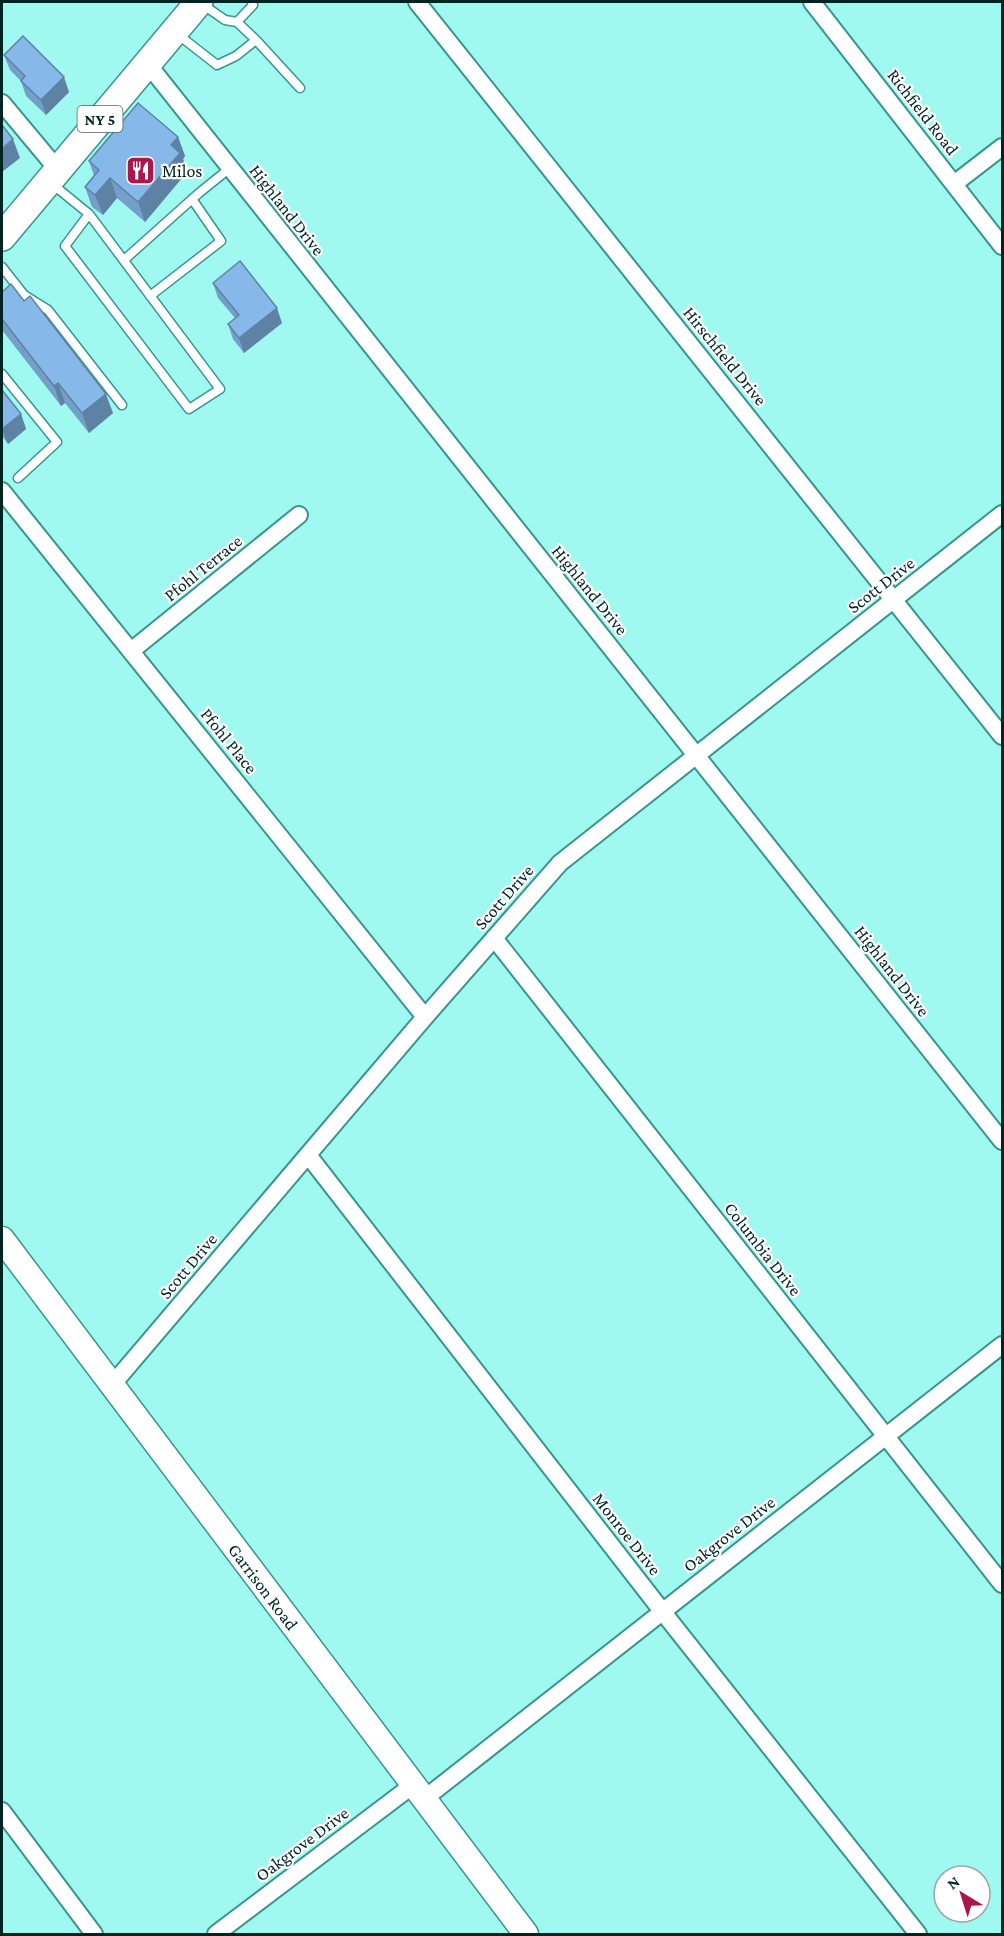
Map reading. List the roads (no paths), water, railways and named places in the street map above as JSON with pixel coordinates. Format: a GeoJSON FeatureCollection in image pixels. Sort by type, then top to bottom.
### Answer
{"type":"FeatureCollection","features":[{"type":"Feature","properties":{"kind":"main road","name":"NY 5"},"geometry":{"type":"LineString","coordinates":[[3,231],[199,2]]}},
{"type":"Feature","properties":{"kind":"street","name":"Hirschfield Drive"},"geometry":{"type":"LineString","coordinates":[[417,2],[1002,735]]}},
{"type":"Feature","properties":{"kind":"street","name":"Richfield Road"},"geometry":{"type":"LineString","coordinates":[[812,2],[1002,246]]}},
{"type":"Feature","properties":{"kind":"street","name":"Highland Drive"},"geometry":{"type":"LineString","coordinates":[[147,63],[1002,1141]]}},
{"type":"Feature","properties":{"kind":"street"},"geometry":{"type":"LineString","coordinates":[[2,103],[53,175]]}},
{"type":"Feature","properties":{"kind":"street"},"geometry":{"type":"LineString","coordinates":[[954,184],[1002,147]]}},
{"type":"Feature","properties":{"kind":"street","name":"Pfohl Place"},"geometry":{"type":"LineString","coordinates":[[2,491],[425,1017]]}},
{"type":"Feature","properties":{"kind":"street","name":"Scott Drive"},"geometry":{"type":"LineString","coordinates":[[112,1386],[425,1017],[560,863],[1002,514]]}},
{"type":"Feature","properties":{"kind":"street","name":"Pfohl Terrace"},"geometry":{"type":"LineString","coordinates":[[131,651],[299,515]]}},
{"type":"Feature","properties":{"kind":"street","name":"Columbia Drive"},"geometry":{"type":"LineString","coordinates":[[494,938],[1002,1584]]}},
{"type":"Feature","properties":{"kind":"street","name":"Monroe Drive"},"geometry":{"type":"LineString","coordinates":[[308,1155],[662,1611],[918,1935]]}},
{"type":"Feature","properties":{"kind":"street","name":"Garrison Road"},"geometry":{"type":"LineString","coordinates":[[2,1239],[525,1935]]}},
{"type":"Feature","properties":{"kind":"street","name":"Oakgrove Drive"},"geometry":{"type":"LineString","coordinates":[[216,1935],[418,1792],[662,1611],[1002,1345]]}},
{"type":"Feature","properties":{"kind":"street"},"geometry":{"type":"LineString","coordinates":[[2,1811],[94,1935]]}},
{"type":"Feature","properties":{"kind":"lane"},"geometry":{"type":"LineString","coordinates":[[199,2],[225,20],[237,22],[256,39],[300,88]]}},
{"type":"Feature","properties":{"kind":"lane"},"geometry":{"type":"LineString","coordinates":[[237,22],[253,5],[252,2]]}},
{"type":"Feature","properties":{"kind":"lane"},"geometry":{"type":"LineString","coordinates":[[174,31],[217,65],[236,56],[256,39]]}},
{"type":"Feature","properties":{"kind":"lane"},"geometry":{"type":"LineString","coordinates":[[124,260],[230,168]]}},
{"type":"Feature","properties":{"kind":"lane"},"geometry":{"type":"LineString","coordinates":[[53,175],[89,214],[220,390],[189,409],[65,246],[89,214]]}},
{"type":"Feature","properties":{"kind":"lane"},"geometry":{"type":"LineString","coordinates":[[150,296],[221,241],[192,199]]}},
{"type":"Feature","properties":{"kind":"lane"},"geometry":{"type":"LineString","coordinates":[[2,267],[24,295],[48,310],[122,405]]}},
{"type":"Feature","properties":{"kind":"lane"},"geometry":{"type":"LineString","coordinates":[[2,374],[57,442],[18,478]]}},
{"type":"Feature","properties":{"kind":"place","name":"Milos"},"geometry":{"type":"Point","coordinates":[141,171]}}]}
